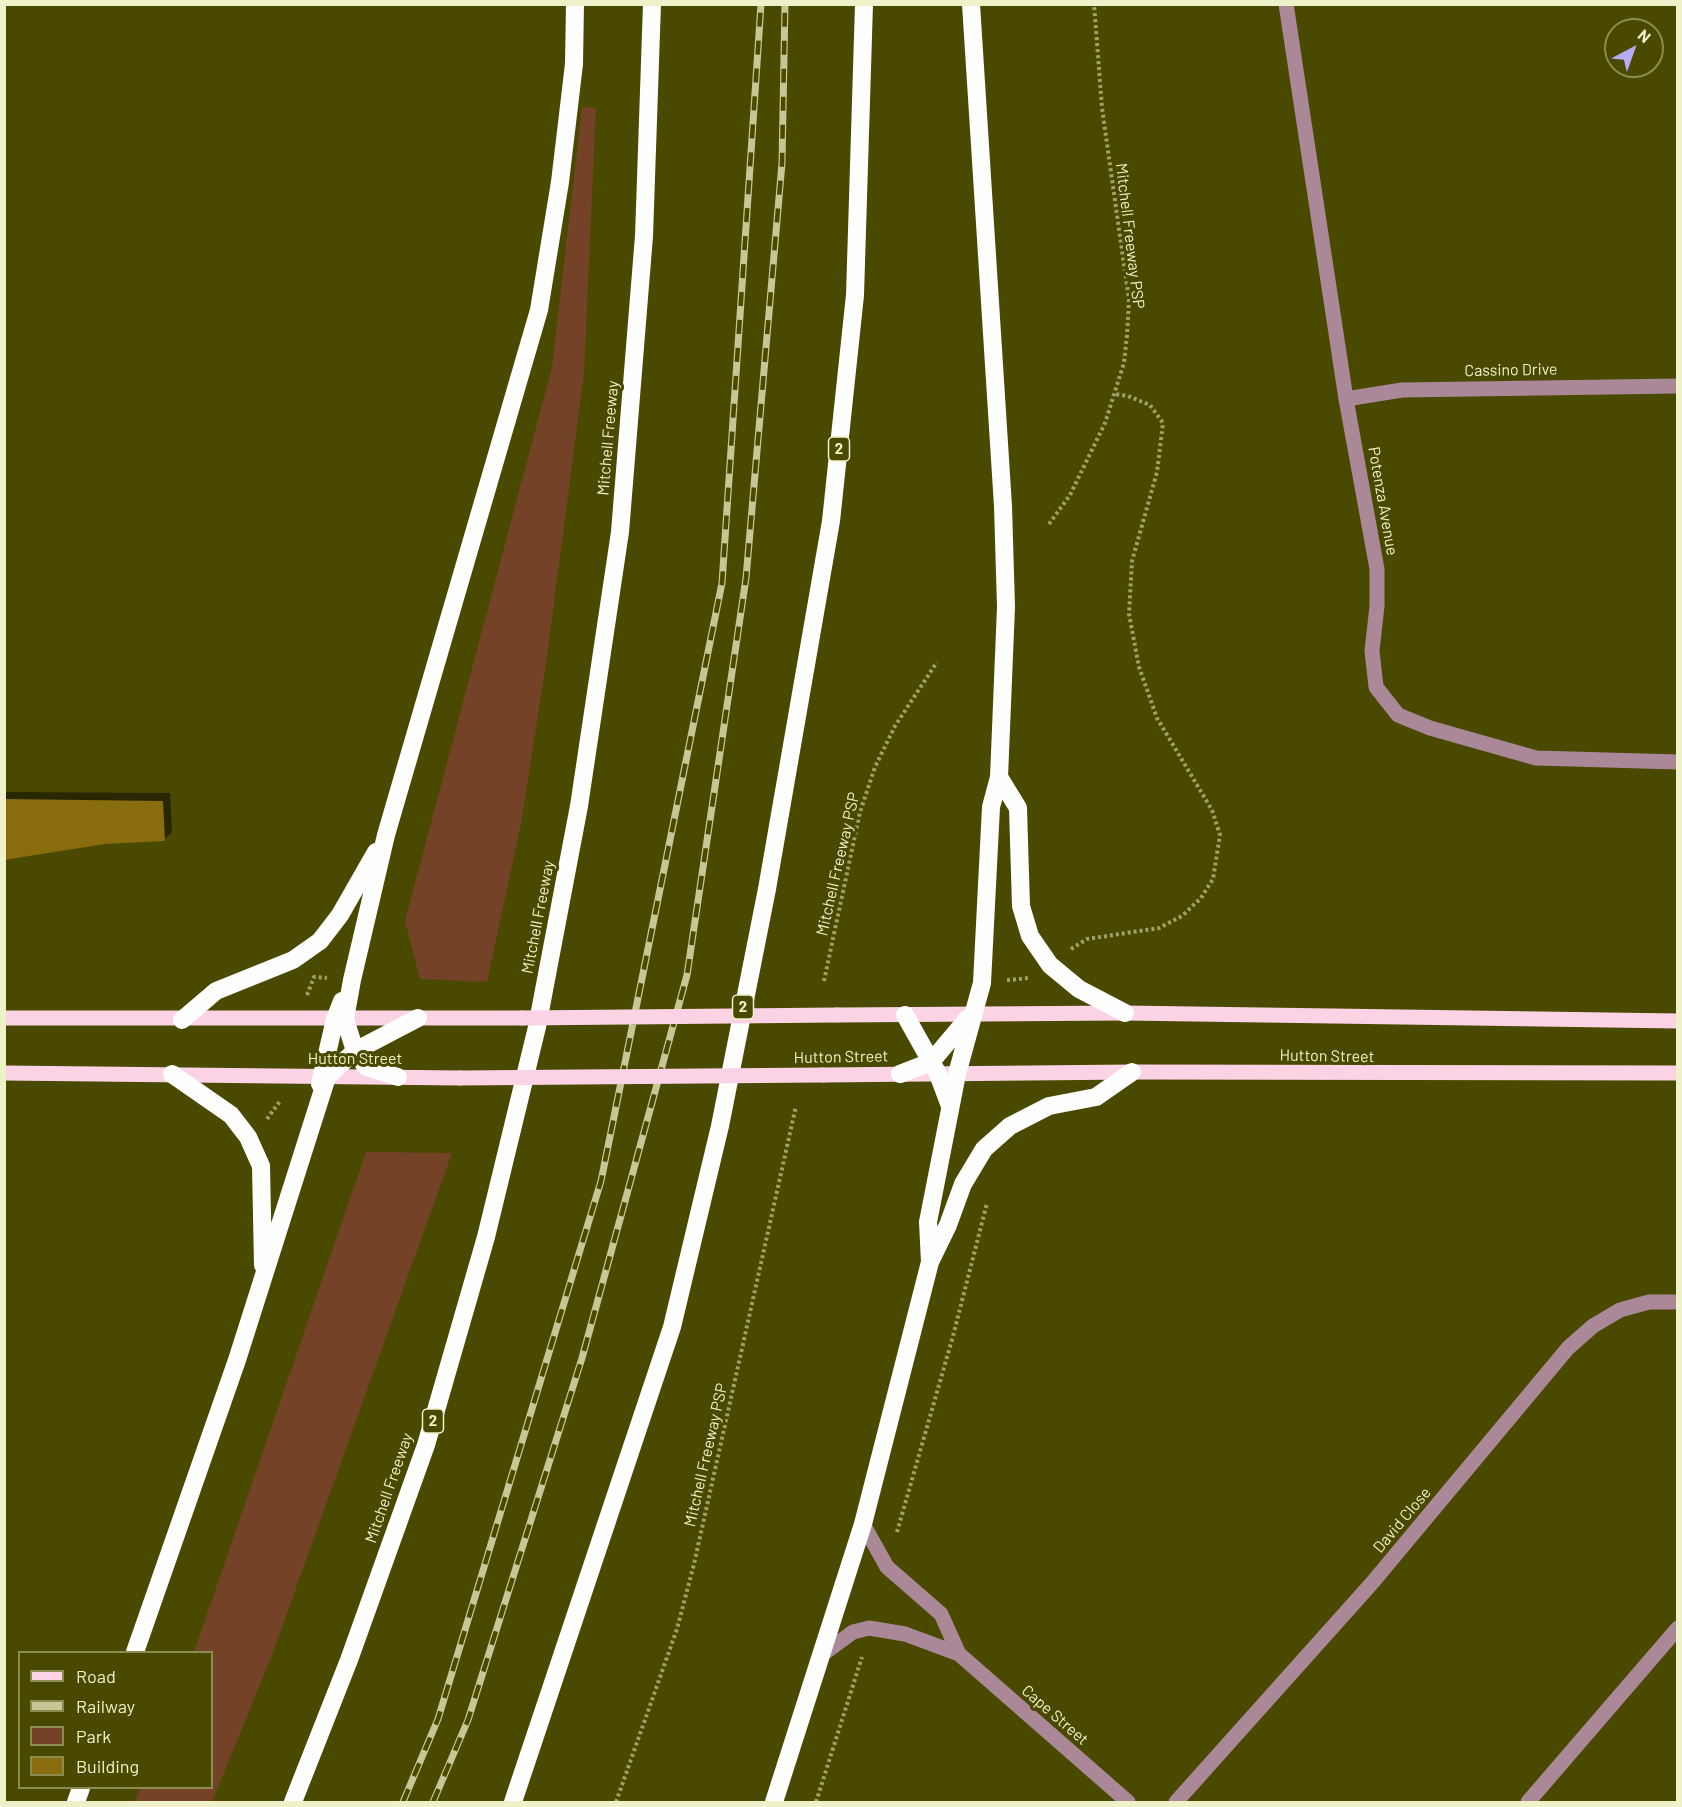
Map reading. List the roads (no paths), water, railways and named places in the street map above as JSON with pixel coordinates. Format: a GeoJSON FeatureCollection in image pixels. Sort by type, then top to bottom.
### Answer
{"type":"FeatureCollection","features":[{"type":"Feature","properties":{"kind":"highway"},"geometry":{"type":"LineString","coordinates":[[136,1651],[264,1279],[320,1107],[324,1076],[340,1019],[343,979],[539,310],[561,171],[574,64],[575,4]]}},
{"type":"Feature","properties":{"kind":"highway","name":"Mitchell Freeway"},"geometry":{"type":"LineString","coordinates":[[293,1803],[349,1660],[426,1445],[486,1237],[537,1027],[579,806],[620,532],[644,236],[652,4]]}},
{"type":"Feature","properties":{"kind":"highway","name":"2"},"geometry":{"type":"LineString","coordinates":[[513,1803],[672,1327],[720,1126],[767,889],[831,521],[855,295],[864,4]]}},
{"type":"Feature","properties":{"kind":"highway"},"geometry":{"type":"LineString","coordinates":[[930,1262],[928,1222],[957,1074],[971,1014],[982,983],[991,807],[999,777],[1006,607],[1003,517],[971,4]]}},
{"type":"Feature","properties":{"kind":"highway"},"geometry":{"type":"LineString","coordinates":[[999,777],[1018,808],[1021,906],[1030,936],[1050,965],[1079,989],[1125,1013]]}},
{"type":"Feature","properties":{"kind":"highway"},"geometry":{"type":"LineString","coordinates":[[182,1020],[216,991],[293,960],[320,940],[340,915],[386,835]]}},
{"type":"Feature","properties":{"kind":"highway"},"geometry":{"type":"LineString","coordinates":[[900,1074],[935,1068],[971,1014]]}},
{"type":"Feature","properties":{"kind":"highway"},"geometry":{"type":"LineString","coordinates":[[905,1015],[935,1068],[950,1108]]}},
{"type":"Feature","properties":{"kind":"highway"},"geometry":{"type":"LineString","coordinates":[[324,1076],[355,1051],[418,1018]]}},
{"type":"Feature","properties":{"kind":"highway"},"geometry":{"type":"LineString","coordinates":[[340,1019],[355,1051],[366,1067],[398,1077]]}},
{"type":"Feature","properties":{"kind":"highway"},"geometry":{"type":"LineString","coordinates":[[774,1803],[863,1524],[930,1262],[948,1225],[963,1184],[984,1149],[1010,1126],[1049,1106],[1096,1097],[1132,1072]]}},
{"type":"Feature","properties":{"kind":"highway"},"geometry":{"type":"LineString","coordinates":[[172,1074],[231,1115],[248,1137],[261,1166],[264,1279]]}},
{"type":"Feature","properties":{"kind":"main road"},"geometry":{"type":"LineString","coordinates":[[4,1018],[477,1019],[1125,1013],[1677,1021]]}},
{"type":"Feature","properties":{"kind":"main road","name":"Hutton Street"},"geometry":{"type":"LineString","coordinates":[[935,1068],[957,1074],[1677,1073]]}},
{"type":"Feature","properties":{"kind":"main road","name":"Hutton Street"},"geometry":{"type":"LineString","coordinates":[[4,1073],[460,1078],[900,1074]]}},
{"type":"Feature","properties":{"kind":"street","name":"Potenza Avenue"},"geometry":{"type":"LineString","coordinates":[[1286,4],[1346,399],[1377,569],[1377,606],[1372,651],[1376,687],[1398,715],[1430,728],[1536,758],[1677,762]]}},
{"type":"Feature","properties":{"kind":"street","name":"Cassino Drive"},"geometry":{"type":"LineString","coordinates":[[1346,399],[1401,390],[1677,386]]}},
{"type":"Feature","properties":{"kind":"street","name":"David Close"},"geometry":{"type":"LineString","coordinates":[[1176,1803],[1372,1583],[1568,1348],[1593,1326],[1620,1310],[1649,1302],[1677,1302]]}},
{"type":"Feature","properties":{"kind":"street","name":"Cape Street"},"geometry":{"type":"LineString","coordinates":[[863,1524],[887,1567],[941,1614],[959,1654]]}},
{"type":"Feature","properties":{"kind":"street","name":"Cape Street"},"geometry":{"type":"LineString","coordinates":[[823,1654],[853,1632],[869,1628],[904,1634],[959,1654],[1128,1803]]}},
{"type":"Feature","properties":{"kind":"street"},"geometry":{"type":"LineString","coordinates":[[1528,1803],[1677,1628]]}},
{"type":"Feature","properties":{"kind":"railway"},"geometry":{"type":"LineString","coordinates":[[403,1802],[438,1719],[601,1181],[722,583],[761,4]]}},
{"type":"Feature","properties":{"kind":"railway"},"geometry":{"type":"LineString","coordinates":[[433,1802],[468,1720],[582,1358],[687,975],[746,578],[782,163],[785,4]]}}]}
